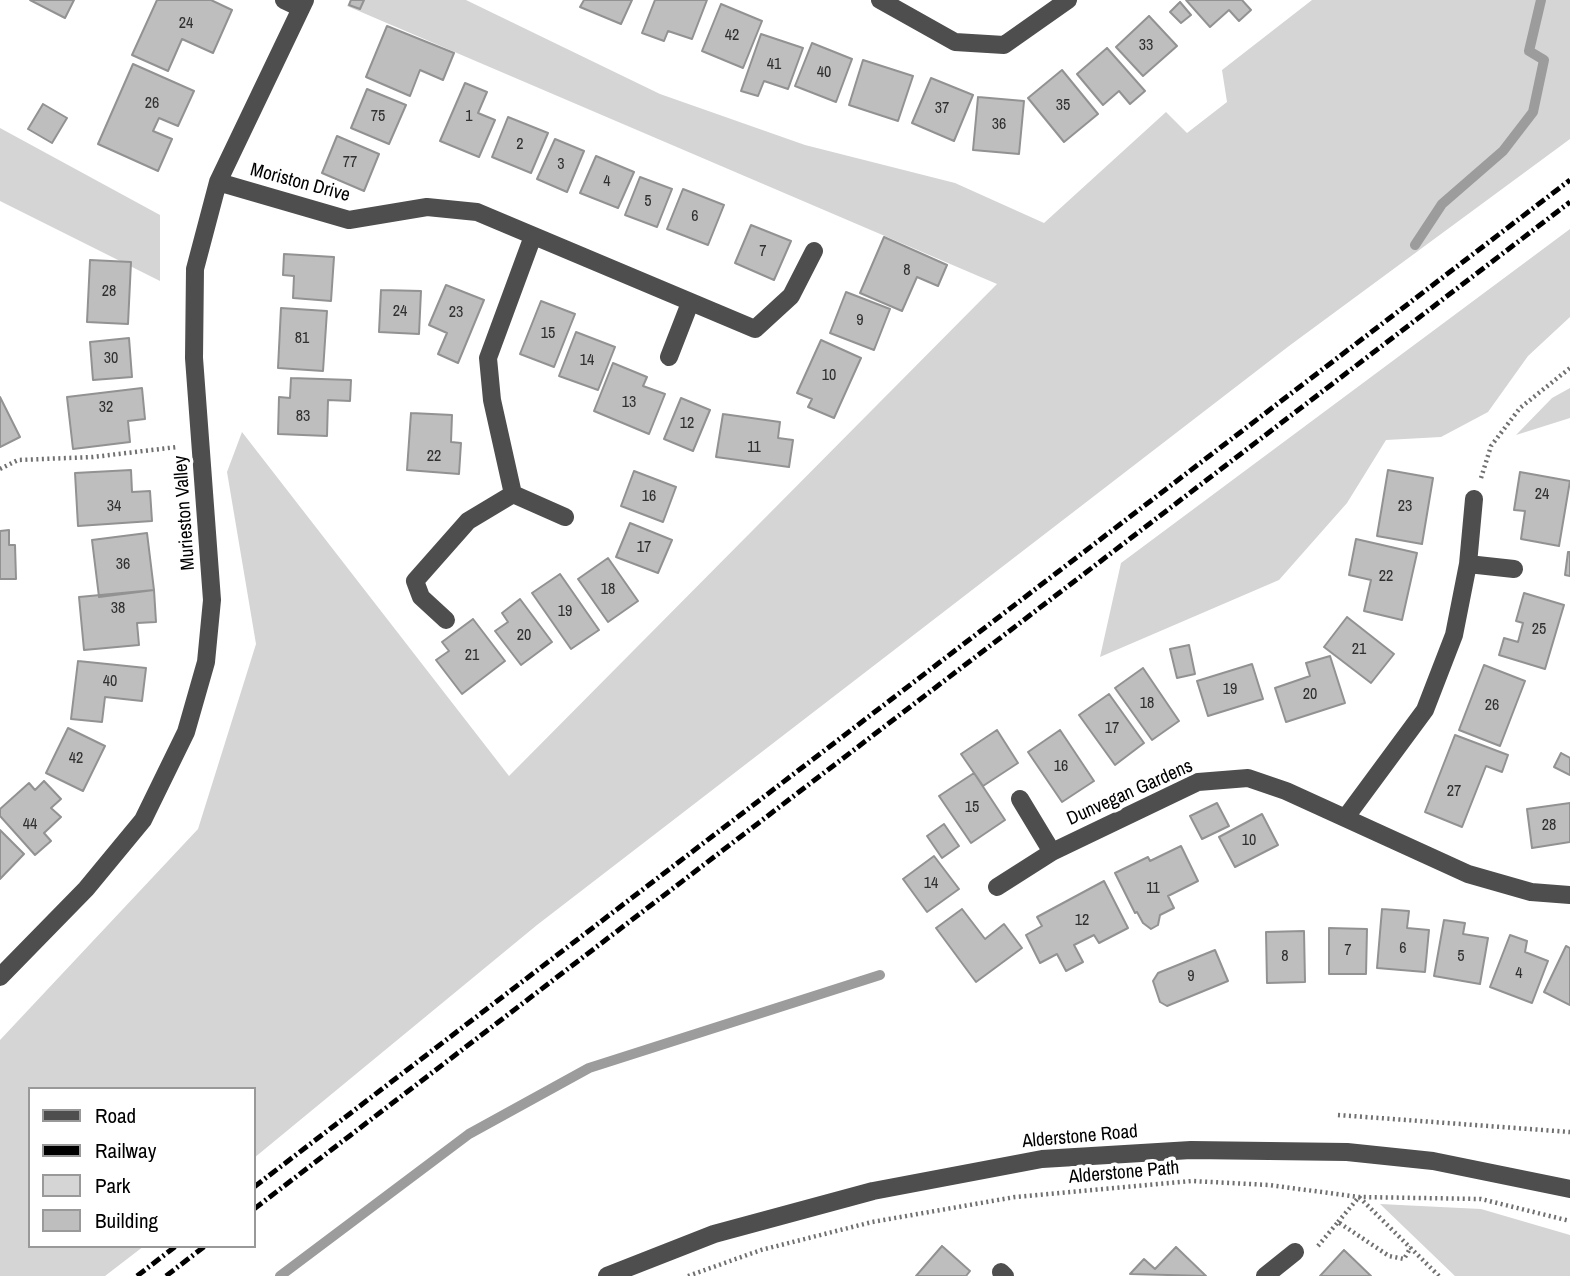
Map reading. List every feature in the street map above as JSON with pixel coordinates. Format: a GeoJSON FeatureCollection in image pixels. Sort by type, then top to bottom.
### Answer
{"type":"FeatureCollection","features":[{"type":"Feature","properties":{"kind":"street"},"geometry":{"type":"LineString","coordinates":[[284,0],[303,4]]}},
{"type":"Feature","properties":{"kind":"street"},"geometry":{"type":"LineString","coordinates":[[880,0],[955,42],[1004,45],[1068,0]]}},
{"type":"Feature","properties":{"kind":"street","name":"Murieston Valley"},"geometry":{"type":"LineString","coordinates":[[0,977],[86,889],[143,820],[186,732],[206,662],[212,600],[194,358],[195,269],[218,182],[303,4]]}},
{"type":"Feature","properties":{"kind":"street","name":"Moriston Drive"},"geometry":{"type":"LineString","coordinates":[[218,182],[349,220],[427,206],[477,212],[755,329],[791,296],[814,251]]}},
{"type":"Feature","properties":{"kind":"street"},"geometry":{"type":"LineString","coordinates":[[513,494],[492,400],[488,358],[533,236]]}},
{"type":"Feature","properties":{"kind":"street"},"geometry":{"type":"LineString","coordinates":[[668,357],[690,303]]}},
{"type":"Feature","properties":{"kind":"street"},"geometry":{"type":"LineString","coordinates":[[513,494],[565,517]]}},
{"type":"Feature","properties":{"kind":"street"},"geometry":{"type":"LineString","coordinates":[[446,620],[421,597],[415,581],[468,521],[513,494]]}},
{"type":"Feature","properties":{"kind":"street"},"geometry":{"type":"LineString","coordinates":[[1346,817],[1425,710],[1454,635],[1468,564],[1474,499]]}},
{"type":"Feature","properties":{"kind":"street"},"geometry":{"type":"LineString","coordinates":[[1468,564],[1514,569]]}},
{"type":"Feature","properties":{"kind":"street","name":"Dunvegan Gardens"},"geometry":{"type":"LineString","coordinates":[[997,887],[1052,852],[1198,782],[1248,778],[1346,817],[1468,874],[1531,892],[1570,895]]}},
{"type":"Feature","properties":{"kind":"street"},"geometry":{"type":"LineString","coordinates":[[1020,799],[1052,852]]}},
{"type":"Feature","properties":{"kind":"street","name":"Alderstone Road"},"geometry":{"type":"LineString","coordinates":[[607,1276],[715,1234],[873,1191],[1042,1158],[1191,1150],[1347,1152],[1433,1161],[1570,1189]]}},
{"type":"Feature","properties":{"kind":"street"},"geometry":{"type":"LineString","coordinates":[[1265,1276],[1295,1251]]}},
{"type":"Feature","properties":{"kind":"path"},"geometry":{"type":"LineString","coordinates":[[1474,499],[1491,446],[1520,408],[1570,368]]}},
{"type":"Feature","properties":{"kind":"path"},"geometry":{"type":"LineString","coordinates":[[0,469],[18,460],[93,457],[202,444]]}},
{"type":"Feature","properties":{"kind":"path"},"geometry":{"type":"LineString","coordinates":[[1338,1115],[1570,1132]]}},
{"type":"Feature","properties":{"kind":"path","name":"Alderstone Path"},"geometry":{"type":"LineString","coordinates":[[688,1276],[761,1250],[872,1222],[1015,1197],[1192,1181],[1269,1185],[1359,1197],[1481,1199],[1570,1221]]}},
{"type":"Feature","properties":{"kind":"path"},"geometry":{"type":"LineString","coordinates":[[1295,1251],[1309,1258],[1359,1197],[1439,1276]]}},
{"type":"Feature","properties":{"kind":"path"},"geometry":{"type":"LineString","coordinates":[[1338,1222],[1388,1256],[1404,1259],[1411,1247]]}},
{"type":"Feature","properties":{"kind":"green space"},"geometry":{"type":"Polygon","coordinates":[[[350,0],[466,0],[660,94],[805,145],[955,183],[1044,223],[1166,112],[1187,133],[1227,102],[1222,70],[1312,0],[1570,0],[1570,139],[1289,346],[537,925],[256,1156],[256,1087],[28,1087],[28,1248],[141,1248],[105,1276],[0,1276],[0,1040],[198,829],[256,644],[227,472],[242,432],[509,776],[997,284],[347,6],[350,0]]]}},
{"type":"Feature","properties":{"kind":"green space"},"geometry":{"type":"Polygon","coordinates":[[[0,128],[160,215],[160,281],[0,201],[0,128]]]}},
{"type":"Feature","properties":{"kind":"green space"},"geometry":{"type":"Polygon","coordinates":[[[1570,229],[1570,317],[1528,356],[1488,412],[1441,437],[1386,440],[1347,503],[1279,580],[1100,657],[1121,563],[1570,229]]]}},
{"type":"Feature","properties":{"kind":"green space"},"geometry":{"type":"Polygon","coordinates":[[[1570,388],[1570,418],[1516,435],[1552,398],[1570,388]]]}},
{"type":"Feature","properties":{"kind":"green space"},"geometry":{"type":"Polygon","coordinates":[[[1380,1204],[1481,1209],[1570,1235],[1570,1276],[1455,1276],[1380,1204]]]}},
{"type":"Feature","properties":{"kind":"building"},"geometry":{"type":"Polygon","coordinates":[[[30,0],[74,0],[65,18],[30,0]]]}},
{"type":"Feature","properties":{"kind":"building"},"geometry":{"type":"Polygon","coordinates":[[[157,0],[211,0],[232,10],[213,53],[182,39],[168,71],[132,55],[157,0]]]}},
{"type":"Feature","properties":{"kind":"building"},"geometry":{"type":"Polygon","coordinates":[[[351,0],[364,0],[360,9],[349,5],[351,0]]]}},
{"type":"Feature","properties":{"kind":"building"},"geometry":{"type":"Polygon","coordinates":[[[584,0],[632,0],[621,24],[580,7],[584,0]]]}},
{"type":"Feature","properties":{"kind":"building"},"geometry":{"type":"Polygon","coordinates":[[[655,0],[707,0],[692,39],[668,31],[664,41],[642,33],[655,0]]]}},
{"type":"Feature","properties":{"kind":"building"},"geometry":{"type":"Polygon","coordinates":[[[1186,0],[1242,0],[1251,10],[1239,21],[1229,10],[1210,27],[1186,0]]]}},
{"type":"Feature","properties":{"kind":"building"},"geometry":{"type":"Polygon","coordinates":[[[1180,2],[1191,15],[1181,23],[1170,12],[1180,2]]]}},
{"type":"Feature","properties":{"kind":"building"},"geometry":{"type":"Polygon","coordinates":[[[721,4],[762,21],[743,68],[702,51],[721,4]]]}},
{"type":"Feature","properties":{"kind":"building"},"geometry":{"type":"Polygon","coordinates":[[[1149,16],[1177,46],[1143,76],[1116,47],[1149,16]]]}},
{"type":"Feature","properties":{"kind":"building"},"geometry":{"type":"Polygon","coordinates":[[[387,26],[454,53],[443,80],[420,70],[410,96],[366,77],[387,26]]]}},
{"type":"Feature","properties":{"kind":"building"},"geometry":{"type":"Polygon","coordinates":[[[761,34],[803,48],[788,89],[764,81],[758,96],[741,91],[761,34]]]}},
{"type":"Feature","properties":{"kind":"building"},"geometry":{"type":"Polygon","coordinates":[[[812,43],[852,59],[836,102],[795,86],[812,43]]]}},
{"type":"Feature","properties":{"kind":"building"},"geometry":{"type":"Polygon","coordinates":[[[1107,48],[1145,91],[1130,104],[1119,91],[1103,105],[1077,74],[1107,48]]]}},
{"type":"Feature","properties":{"kind":"building"},"geometry":{"type":"Polygon","coordinates":[[[863,60],[913,76],[898,121],[849,105],[863,60]]]}},
{"type":"Feature","properties":{"kind":"building"},"geometry":{"type":"Polygon","coordinates":[[[133,64],[194,91],[178,126],[159,118],[153,131],[172,139],[158,171],[98,144],[133,64]]]}},
{"type":"Feature","properties":{"kind":"building"},"geometry":{"type":"Polygon","coordinates":[[[1062,70],[1098,114],[1064,142],[1028,98],[1062,70]]]}},
{"type":"Feature","properties":{"kind":"building"},"geometry":{"type":"Polygon","coordinates":[[[931,78],[973,95],[954,141],[912,123],[931,78]]]}},
{"type":"Feature","properties":{"kind":"building"},"geometry":{"type":"Polygon","coordinates":[[[465,83],[487,92],[478,113],[495,120],[479,157],[440,141],[465,83]]]}},
{"type":"Feature","properties":{"kind":"building"},"geometry":{"type":"Polygon","coordinates":[[[367,89],[406,105],[389,144],[351,128],[367,89]]]}},
{"type":"Feature","properties":{"kind":"building"},"geometry":{"type":"Polygon","coordinates":[[[978,97],[1024,101],[1019,154],[973,150],[978,97]]]}},
{"type":"Feature","properties":{"kind":"building"},"geometry":{"type":"Polygon","coordinates":[[[43,104],[67,118],[52,143],[28,129],[43,104]]]}},
{"type":"Feature","properties":{"kind":"building"},"geometry":{"type":"Polygon","coordinates":[[[508,117],[548,133],[531,173],[492,157],[508,117]]]}},
{"type":"Feature","properties":{"kind":"building"},"geometry":{"type":"Polygon","coordinates":[[[337,136],[379,154],[364,191],[322,173],[337,136]]]}},
{"type":"Feature","properties":{"kind":"building"},"geometry":{"type":"Polygon","coordinates":[[[555,139],[584,151],[567,192],[537,179],[555,139]]]}},
{"type":"Feature","properties":{"kind":"building"},"geometry":{"type":"Polygon","coordinates":[[[596,156],[634,172],[618,208],[580,193],[596,156]]]}},
{"type":"Feature","properties":{"kind":"building"},"geometry":{"type":"Polygon","coordinates":[[[640,177],[672,189],[657,227],[625,215],[640,177]]]}},
{"type":"Feature","properties":{"kind":"building"},"geometry":{"type":"Polygon","coordinates":[[[683,189],[724,205],[708,245],[667,229],[683,189]]]}},
{"type":"Feature","properties":{"kind":"building"},"geometry":{"type":"Polygon","coordinates":[[[751,225],[791,241],[774,280],[735,263],[751,225]]]}},
{"type":"Feature","properties":{"kind":"building"},"geometry":{"type":"Polygon","coordinates":[[[884,237],[947,265],[938,286],[917,277],[902,311],[860,293],[884,237]]]}},
{"type":"Feature","properties":{"kind":"building"},"geometry":{"type":"Polygon","coordinates":[[[284,254],[334,257],[331,301],[293,298],[294,276],[283,275],[284,254]]]}},
{"type":"Feature","properties":{"kind":"building"},"geometry":{"type":"Polygon","coordinates":[[[90,260],[131,262],[128,324],[87,322],[90,260]]]}},
{"type":"Feature","properties":{"kind":"building"},"geometry":{"type":"Polygon","coordinates":[[[446,285],[484,300],[458,363],[438,354],[447,333],[429,325],[446,285]]]}},
{"type":"Feature","properties":{"kind":"building"},"geometry":{"type":"Polygon","coordinates":[[[381,290],[421,291],[419,334],[379,332],[381,290]]]}},
{"type":"Feature","properties":{"kind":"building"},"geometry":{"type":"Polygon","coordinates":[[[846,292],[890,309],[874,350],[830,333],[846,292]]]}},
{"type":"Feature","properties":{"kind":"building"},"geometry":{"type":"Polygon","coordinates":[[[541,301],[575,314],[554,367],[520,354],[541,301]]]}},
{"type":"Feature","properties":{"kind":"building"},"geometry":{"type":"Polygon","coordinates":[[[281,308],[327,311],[323,371],[278,368],[281,308]]]}},
{"type":"Feature","properties":{"kind":"building"},"geometry":{"type":"Polygon","coordinates":[[[576,332],[615,347],[598,390],[559,376],[576,332]]]}},
{"type":"Feature","properties":{"kind":"building"},"geometry":{"type":"Polygon","coordinates":[[[129,338],[132,377],[93,380],[90,342],[129,338]]]}},
{"type":"Feature","properties":{"kind":"building"},"geometry":{"type":"Polygon","coordinates":[[[821,340],[861,358],[834,418],[808,407],[812,399],[797,393],[821,340]]]}},
{"type":"Feature","properties":{"kind":"building"},"geometry":{"type":"Polygon","coordinates":[[[613,363],[647,377],[643,386],[665,394],[649,434],[594,411],[613,363]]]}},
{"type":"Feature","properties":{"kind":"building"},"geometry":{"type":"Polygon","coordinates":[[[291,378],[351,380],[350,401],[328,400],[327,436],[278,434],[279,397],[290,398],[291,378]]]}},
{"type":"Feature","properties":{"kind":"building"},"geometry":{"type":"Polygon","coordinates":[[[142,388],[145,419],[128,421],[130,442],[73,449],[67,397],[142,388]]]}},
{"type":"Feature","properties":{"kind":"building"},"geometry":{"type":"Polygon","coordinates":[[[0,397],[20,437],[0,447],[0,397]]]}},
{"type":"Feature","properties":{"kind":"building"},"geometry":{"type":"Polygon","coordinates":[[[681,398],[710,410],[693,451],[664,439],[681,398]]]}},
{"type":"Feature","properties":{"kind":"building"},"geometry":{"type":"Polygon","coordinates":[[[411,413],[452,415],[451,442],[461,443],[459,474],[407,470],[411,413]]]}},
{"type":"Feature","properties":{"kind":"building"},"geometry":{"type":"Polygon","coordinates":[[[723,414],[780,422],[778,438],[793,440],[789,467],[716,457],[723,414]]]}},
{"type":"Feature","properties":{"kind":"building"},"geometry":{"type":"Polygon","coordinates":[[[131,470],[132,492],[150,491],[152,521],[78,526],[75,473],[131,470]]]}},
{"type":"Feature","properties":{"kind":"building"},"geometry":{"type":"Polygon","coordinates":[[[1388,470],[1433,478],[1422,544],[1377,536],[1388,470]]]}},
{"type":"Feature","properties":{"kind":"building"},"geometry":{"type":"Polygon","coordinates":[[[634,471],[676,487],[663,522],[621,506],[634,471]]]}},
{"type":"Feature","properties":{"kind":"building"},"geometry":{"type":"Polygon","coordinates":[[[1520,472],[1570,481],[1559,546],[1521,539],[1525,511],[1514,510],[1520,472]]]}},
{"type":"Feature","properties":{"kind":"building"},"geometry":{"type":"Polygon","coordinates":[[[630,523],[672,540],[658,573],[616,557],[630,523]]]}},
{"type":"Feature","properties":{"kind":"building"},"geometry":{"type":"Polygon","coordinates":[[[9,530],[9,545],[15,545],[16,579],[0,579],[0,531],[9,530]]]}},
{"type":"Feature","properties":{"kind":"building"},"geometry":{"type":"Polygon","coordinates":[[[147,533],[154,590],[99,597],[92,540],[147,533]]]}},
{"type":"Feature","properties":{"kind":"building"},"geometry":{"type":"Polygon","coordinates":[[[1356,539],[1417,553],[1402,620],[1364,611],[1371,580],[1349,575],[1356,539]]]}},
{"type":"Feature","properties":{"kind":"building"},"geometry":{"type":"Polygon","coordinates":[[[1570,552],[1570,576],[1565,575],[1570,552]]]}},
{"type":"Feature","properties":{"kind":"building"},"geometry":{"type":"Polygon","coordinates":[[[608,558],[638,601],[608,622],[578,579],[608,558]]]}},
{"type":"Feature","properties":{"kind":"building"},"geometry":{"type":"Polygon","coordinates":[[[560,574],[599,630],[571,649],[532,593],[560,574]]]}},
{"type":"Feature","properties":{"kind":"building"},"geometry":{"type":"Polygon","coordinates":[[[154,590],[156,622],[137,623],[139,645],[84,650],[79,597],[154,590]]]}},
{"type":"Feature","properties":{"kind":"building"},"geometry":{"type":"Polygon","coordinates":[[[1524,593],[1564,605],[1545,669],[1499,655],[1504,638],[1518,642],[1523,623],[1516,621],[1524,593]]]}},
{"type":"Feature","properties":{"kind":"building"},"geometry":{"type":"Polygon","coordinates":[[[520,599],[552,642],[521,665],[495,631],[508,622],[502,613],[520,599]]]}},
{"type":"Feature","properties":{"kind":"building"},"geometry":{"type":"Polygon","coordinates":[[[1347,617],[1394,654],[1371,683],[1324,647],[1347,617]]]}},
{"type":"Feature","properties":{"kind":"building"},"geometry":{"type":"Polygon","coordinates":[[[473,619],[505,661],[462,694],[436,660],[449,651],[442,642],[473,619]]]}},
{"type":"Feature","properties":{"kind":"building"},"geometry":{"type":"Polygon","coordinates":[[[1189,645],[1195,674],[1177,678],[1170,649],[1189,645]]]}},
{"type":"Feature","properties":{"kind":"building"},"geometry":{"type":"Polygon","coordinates":[[[1330,656],[1345,703],[1286,722],[1275,688],[1310,676],[1306,663],[1330,656]]]}},
{"type":"Feature","properties":{"kind":"building"},"geometry":{"type":"Polygon","coordinates":[[[78,661],[146,668],[142,701],[105,697],[102,722],[71,719],[78,661]]]}},
{"type":"Feature","properties":{"kind":"building"},"geometry":{"type":"Polygon","coordinates":[[[1252,664],[1263,699],[1208,716],[1197,681],[1252,664]]]}},
{"type":"Feature","properties":{"kind":"building"},"geometry":{"type":"Polygon","coordinates":[[[1484,665],[1525,681],[1500,746],[1459,730],[1484,665]]]}},
{"type":"Feature","properties":{"kind":"building"},"geometry":{"type":"Polygon","coordinates":[[[1143,668],[1179,721],[1152,740],[1115,688],[1143,668]]]}},
{"type":"Feature","properties":{"kind":"building"},"geometry":{"type":"Polygon","coordinates":[[[1109,694],[1144,743],[1115,765],[1079,715],[1109,694]]]}},
{"type":"Feature","properties":{"kind":"building"},"geometry":{"type":"Polygon","coordinates":[[[68,728],[105,746],[83,791],[46,773],[68,728]]]}},
{"type":"Feature","properties":{"kind":"building"},"geometry":{"type":"Polygon","coordinates":[[[997,730],[1018,763],[983,786],[961,754],[997,730]]]}},
{"type":"Feature","properties":{"kind":"building"},"geometry":{"type":"Polygon","coordinates":[[[1060,730],[1094,781],[1062,802],[1028,752],[1060,730]]]}},
{"type":"Feature","properties":{"kind":"building"},"geometry":{"type":"Polygon","coordinates":[[[1455,735],[1508,755],[1502,772],[1486,766],[1462,827],[1425,812],[1455,735]]]}},
{"type":"Feature","properties":{"kind":"building"},"geometry":{"type":"Polygon","coordinates":[[[1561,753],[1570,758],[1570,775],[1554,767],[1561,753]]]}},
{"type":"Feature","properties":{"kind":"building"},"geometry":{"type":"Polygon","coordinates":[[[974,773],[1005,820],[971,843],[939,796],[974,773]]]}},
{"type":"Feature","properties":{"kind":"building"},"geometry":{"type":"Polygon","coordinates":[[[44,781],[61,799],[51,808],[61,817],[44,833],[51,841],[35,855],[0,816],[0,809],[29,783],[35,790],[44,781]]]}},
{"type":"Feature","properties":{"kind":"building"},"geometry":{"type":"Polygon","coordinates":[[[1217,803],[1229,826],[1202,839],[1190,816],[1217,803]]]}},
{"type":"Feature","properties":{"kind":"building"},"geometry":{"type":"Polygon","coordinates":[[[1570,803],[1570,842],[1532,848],[1527,809],[1570,803]]]}},
{"type":"Feature","properties":{"kind":"building"},"geometry":{"type":"Polygon","coordinates":[[[1262,814],[1278,845],[1235,867],[1219,837],[1262,814]]]}},
{"type":"Feature","properties":{"kind":"building"},"geometry":{"type":"Polygon","coordinates":[[[944,824],[959,846],[942,858],[927,836],[944,824]]]}},
{"type":"Feature","properties":{"kind":"building"},"geometry":{"type":"Polygon","coordinates":[[[0,830],[24,854],[0,879],[0,830]]]}},
{"type":"Feature","properties":{"kind":"building"},"geometry":{"type":"Polygon","coordinates":[[[1181,846],[1198,881],[1168,896],[1174,908],[1160,915],[1158,925],[1151,929],[1143,923],[1137,912],[1135,913],[1115,873],[1148,857],[1150,861],[1181,846]]]}},
{"type":"Feature","properties":{"kind":"building"},"geometry":{"type":"Polygon","coordinates":[[[934,856],[959,889],[927,912],[903,879],[934,856]]]}},
{"type":"Feature","properties":{"kind":"building"},"geometry":{"type":"Polygon","coordinates":[[[1104,881],[1128,928],[1099,943],[1094,935],[1074,945],[1083,962],[1066,971],[1057,954],[1040,963],[1026,935],[1042,926],[1037,917],[1104,881]]]}},
{"type":"Feature","properties":{"kind":"building"},"geometry":{"type":"Polygon","coordinates":[[[962,909],[985,939],[1004,924],[1022,948],[976,982],[936,928],[962,909]]]}},
{"type":"Feature","properties":{"kind":"building"},"geometry":{"type":"Polygon","coordinates":[[[1382,909],[1409,911],[1407,928],[1429,930],[1425,972],[1377,968],[1382,909]]]}},
{"type":"Feature","properties":{"kind":"building"},"geometry":{"type":"Polygon","coordinates":[[[1444,920],[1465,923],[1463,934],[1488,938],[1480,984],[1434,976],[1444,920]]]}},
{"type":"Feature","properties":{"kind":"building"},"geometry":{"type":"Polygon","coordinates":[[[1329,928],[1367,929],[1366,974],[1329,974],[1329,928]]]}},
{"type":"Feature","properties":{"kind":"building"},"geometry":{"type":"Polygon","coordinates":[[[1304,931],[1305,982],[1267,983],[1266,932],[1304,931]]]}},
{"type":"Feature","properties":{"kind":"building"},"geometry":{"type":"Polygon","coordinates":[[[1510,935],[1527,941],[1525,952],[1548,961],[1532,1003],[1490,987],[1510,935]]]}},
{"type":"Feature","properties":{"kind":"building"},"geometry":{"type":"Polygon","coordinates":[[[1566,946],[1570,948],[1570,1005],[1544,992],[1566,946]]]}},
{"type":"Feature","properties":{"kind":"building"},"geometry":{"type":"Polygon","coordinates":[[[1215,950],[1228,981],[1167,1006],[1160,1002],[1153,981],[1158,973],[1215,950]]]}},
{"type":"Feature","properties":{"kind":"building"},"geometry":{"type":"Polygon","coordinates":[[[942,1246],[970,1271],[966,1276],[916,1276],[942,1246]]]}},
{"type":"Feature","properties":{"kind":"building"},"geometry":{"type":"Polygon","coordinates":[[[1176,1247],[1206,1276],[1130,1274],[1144,1259],[1155,1269],[1176,1247]]]}},
{"type":"Feature","properties":{"kind":"building"},"geometry":{"type":"Polygon","coordinates":[[[1344,1250],[1371,1276],[1320,1276],[1344,1250]]]}},
{"type":"Feature","properties":{"kind":"waterway"},"geometry":{"type":"LineString","coordinates":[[1415,245],[1442,204],[1503,151],[1533,112],[1544,60],[1529,51],[1541,0]]}},
{"type":"Feature","properties":{"kind":"waterway"},"geometry":{"type":"LineString","coordinates":[[280,1276],[469,1134],[589,1068],[880,975]]}},
{"type":"Feature","properties":{"kind":"railway"},"geometry":{"type":"LineString","coordinates":[[256,1185],[1570,180]]}},
{"type":"Feature","properties":{"kind":"railway"},"geometry":{"type":"LineString","coordinates":[[256,1207],[1570,202]]}},
{"type":"Feature","properties":{"kind":"railway"},"geometry":{"type":"LineString","coordinates":[[137,1276],[173,1248]]}},
{"type":"Feature","properties":{"kind":"railway"},"geometry":{"type":"LineString","coordinates":[[166,1276],[202,1248]]}}]}
